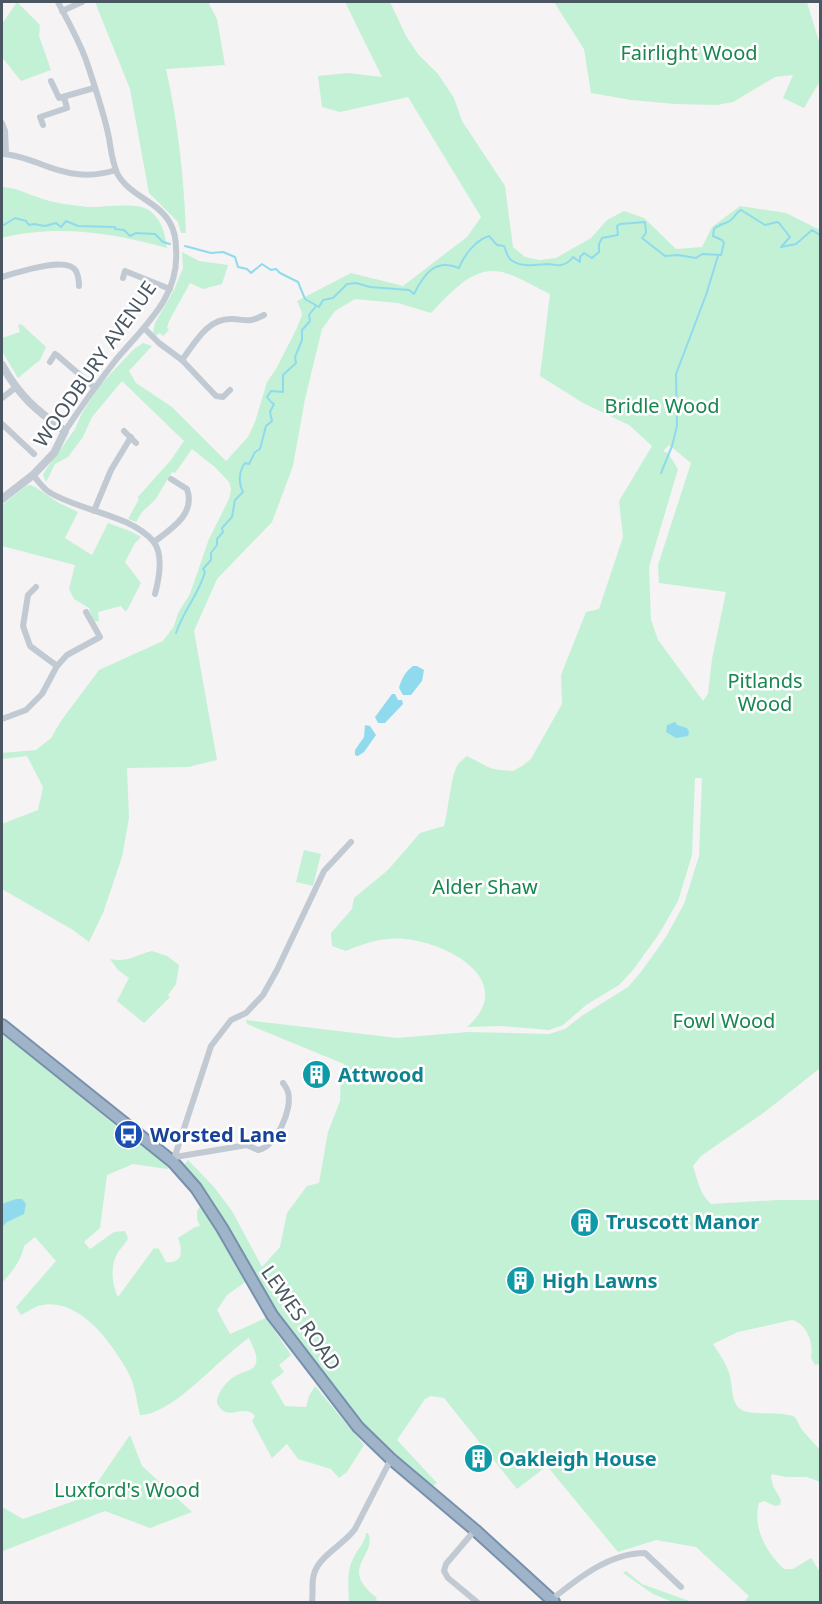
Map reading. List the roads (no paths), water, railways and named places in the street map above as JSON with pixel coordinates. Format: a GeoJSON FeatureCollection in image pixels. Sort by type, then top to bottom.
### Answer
{"type":"FeatureCollection","features":[{"type":"Feature","properties":{"kind":"highway","name":"LEWES ROAD"},"geometry":{"type":"LineString","coordinates":[[2,1025],[174,1159],[216,1218],[272,1315],[358,1427],[391,1459],[476,1530],[552,1601]]}},
{"type":"Feature","properties":{"kind":"street","name":"WOODBURY AVENUE"},"geometry":{"type":"LineString","coordinates":[[2,499],[33,475],[54,453],[65,431],[94,387],[124,350],[145,329],[170,289],[175,276],[176,242],[170,223],[121,180],[116,170],[109,137],[80,44],[58,2]]}},
{"type":"Feature","properties":{"kind":"street"},"geometry":{"type":"LineString","coordinates":[[62,11],[82,2]]}},
{"type":"Feature","properties":{"kind":"street"},"geometry":{"type":"LineString","coordinates":[[51,81],[59,98],[94,88]]}},
{"type":"Feature","properties":{"kind":"street"},"geometry":{"type":"LineString","coordinates":[[43,125],[40,117],[67,108],[64,97]]}},
{"type":"Feature","properties":{"kind":"street"},"geometry":{"type":"LineString","coordinates":[[2,123],[4,154],[22,157],[72,175],[91,176],[116,170]]}},
{"type":"Feature","properties":{"kind":"street"},"geometry":{"type":"LineString","coordinates":[[2,277],[56,263],[70,266],[77,272],[79,286]]}},
{"type":"Feature","properties":{"kind":"street"},"geometry":{"type":"LineString","coordinates":[[123,278],[125,271],[170,289]]}},
{"type":"Feature","properties":{"kind":"street"},"geometry":{"type":"LineString","coordinates":[[182,360],[212,323],[230,319],[251,321],[264,315]]}},
{"type":"Feature","properties":{"kind":"street"},"geometry":{"type":"LineString","coordinates":[[145,329],[182,360],[216,396],[223,397],[230,390]]}},
{"type":"Feature","properties":{"kind":"street"},"geometry":{"type":"LineString","coordinates":[[50,362],[55,354],[94,387]]}},
{"type":"Feature","properties":{"kind":"street"},"geometry":{"type":"LineString","coordinates":[[2,365],[15,388],[41,414],[65,431]]}},
{"type":"Feature","properties":{"kind":"street"},"geometry":{"type":"LineString","coordinates":[[2,398],[15,388]]}},
{"type":"Feature","properties":{"kind":"street"},"geometry":{"type":"LineString","coordinates":[[2,424],[34,454]]}},
{"type":"Feature","properties":{"kind":"street"},"geometry":{"type":"LineString","coordinates":[[124,431],[136,443]]}},
{"type":"Feature","properties":{"kind":"street"},"geometry":{"type":"LineString","coordinates":[[94,511],[111,470],[131,437]]}},
{"type":"Feature","properties":{"kind":"street"},"geometry":{"type":"LineString","coordinates":[[33,475],[47,490],[67,501],[132,525],[154,542],[160,576],[155,594]]}},
{"type":"Feature","properties":{"kind":"street"},"geometry":{"type":"LineString","coordinates":[[154,542],[176,526],[184,516],[190,501],[187,489],[171,479]]}},
{"type":"Feature","properties":{"kind":"street"},"geometry":{"type":"LineString","coordinates":[[36,587],[28,595],[23,626],[30,646],[57,666]]}},
{"type":"Feature","properties":{"kind":"street"},"geometry":{"type":"LineString","coordinates":[[2,719],[26,710],[42,694],[57,666],[67,655],[100,637],[86,612]]}},
{"type":"Feature","properties":{"kind":"street"},"geometry":{"type":"LineString","coordinates":[[271,1141],[259,1138],[248,1145],[174,1159],[191,1101],[211,1046],[220,1031],[231,1020],[246,1013],[263,995],[324,871],[351,842]]}},
{"type":"Feature","properties":{"kind":"street"},"geometry":{"type":"LineString","coordinates":[[248,1145],[258,1150],[268,1146],[283,1124],[288,1106],[288,1092],[283,1083]]}},
{"type":"Feature","properties":{"kind":"street"},"geometry":{"type":"LineString","coordinates":[[312,1602],[313,1577],[318,1565],[355,1529],[391,1459]]}},
{"type":"Feature","properties":{"kind":"street"},"geometry":{"type":"LineString","coordinates":[[476,1530],[446,1564],[444,1571],[448,1578],[477,1602]]}},
{"type":"Feature","properties":{"kind":"street"},"geometry":{"type":"LineString","coordinates":[[552,1601],[578,1578],[610,1562],[638,1553],[645,1553],[681,1587]]}},
{"type":"Feature","properties":{"kind":"water"},"geometry":{"type":"Polygon","coordinates":[[[413,666],[424,670],[422,681],[411,695],[403,695],[399,688],[402,678],[413,666]]]}},
{"type":"Feature","properties":{"kind":"water"},"geometry":{"type":"Polygon","coordinates":[[[392,694],[395,694],[398,700],[402,700],[403,704],[385,723],[378,723],[375,717],[392,694]]]}},
{"type":"Feature","properties":{"kind":"water"},"geometry":{"type":"Polygon","coordinates":[[[675,722],[687,728],[688,736],[676,738],[666,732],[667,725],[675,722]]]}},
{"type":"Feature","properties":{"kind":"water"},"geometry":{"type":"Polygon","coordinates":[[[365,725],[370,726],[376,735],[364,752],[358,756],[355,755],[355,750],[364,737],[365,725]]]}},
{"type":"Feature","properties":{"kind":"water"},"geometry":{"type":"Polygon","coordinates":[[[22,1199],[26,1204],[24,1214],[2,1227],[2,1204],[22,1199]]]}},
{"type":"Feature","properties":{"kind":"waterway"},"geometry":{"type":"LineString","coordinates":[[185,246],[211,253],[223,252],[235,257],[238,267],[247,269],[251,273],[262,264],[271,270],[276,269],[298,282],[305,299],[319,307],[323,300],[333,298],[347,284],[356,283],[370,287],[409,290],[414,294],[431,270],[443,265],[459,268],[471,249],[489,236],[497,245],[504,246],[509,258],[518,264],[561,265],[573,257],[580,262],[580,257],[584,253],[592,258],[599,252],[602,238],[618,235],[617,226],[620,224],[645,222],[646,233],[642,238],[665,256],[678,255],[696,258],[702,254],[721,255],[724,243],[713,236],[714,229],[731,220],[741,210],[765,225],[779,223],[790,237],[781,247],[796,244],[812,230],[820,235]]}},
{"type":"Feature","properties":{"kind":"waterway"},"geometry":{"type":"LineString","coordinates":[[2,226],[15,218],[26,221],[29,225],[45,226],[56,223],[61,227],[66,221],[78,226],[115,227],[115,229],[124,230],[130,236],[136,233],[155,234],[163,242],[170,244]]}},
{"type":"Feature","properties":{"kind":"waterway"},"geometry":{"type":"LineString","coordinates":[[661,473],[677,426],[676,374],[718,256]]}},
{"type":"Feature","properties":{"kind":"waterway"},"geometry":{"type":"LineString","coordinates":[[176,633],[202,580],[205,572],[203,569],[211,560],[211,553],[223,532],[222,528],[232,517],[235,500],[243,492],[240,481],[243,466],[245,463],[249,464],[255,452],[260,449],[266,426],[272,421],[270,412],[274,404],[267,397],[271,391],[283,392],[283,375],[296,363],[295,357],[302,340],[302,330],[310,321],[309,315],[316,306]]}},
{"type":"Feature","properties":{"kind":"place","name":"Attwood"},"geometry":{"type":"Point","coordinates":[317,1075]}},
{"type":"Feature","properties":{"kind":"place","name":"Worsted Lane"},"geometry":{"type":"Point","coordinates":[129,1135]}},
{"type":"Feature","properties":{"kind":"place","name":"Truscott Manor"},"geometry":{"type":"Point","coordinates":[585,1222]}},
{"type":"Feature","properties":{"kind":"place","name":"High Lawns"},"geometry":{"type":"Point","coordinates":[521,1281]}},
{"type":"Feature","properties":{"kind":"place","name":"Oakleigh House"},"geometry":{"type":"Point","coordinates":[478,1459]}},
{"type":"Feature","properties":{"kind":"park label","name":"Fairlight Wood"},"geometry":{"type":"Point","coordinates":[689,53]}},
{"type":"Feature","properties":{"kind":"park label","name":"Bridle Wood"},"geometry":{"type":"Point","coordinates":[662,406]}},
{"type":"Feature","properties":{"kind":"park label","name":"Pitlands Wood"},"geometry":{"type":"Point","coordinates":[765,692]}},
{"type":"Feature","properties":{"kind":"park label","name":"Alder Shaw"},"geometry":{"type":"Point","coordinates":[485,887]}},
{"type":"Feature","properties":{"kind":"park label","name":"Fowl Wood"},"geometry":{"type":"Point","coordinates":[724,1021]}},
{"type":"Feature","properties":{"kind":"park label","name":"Luxford's Wood"},"geometry":{"type":"Point","coordinates":[127,1490]}}]}
